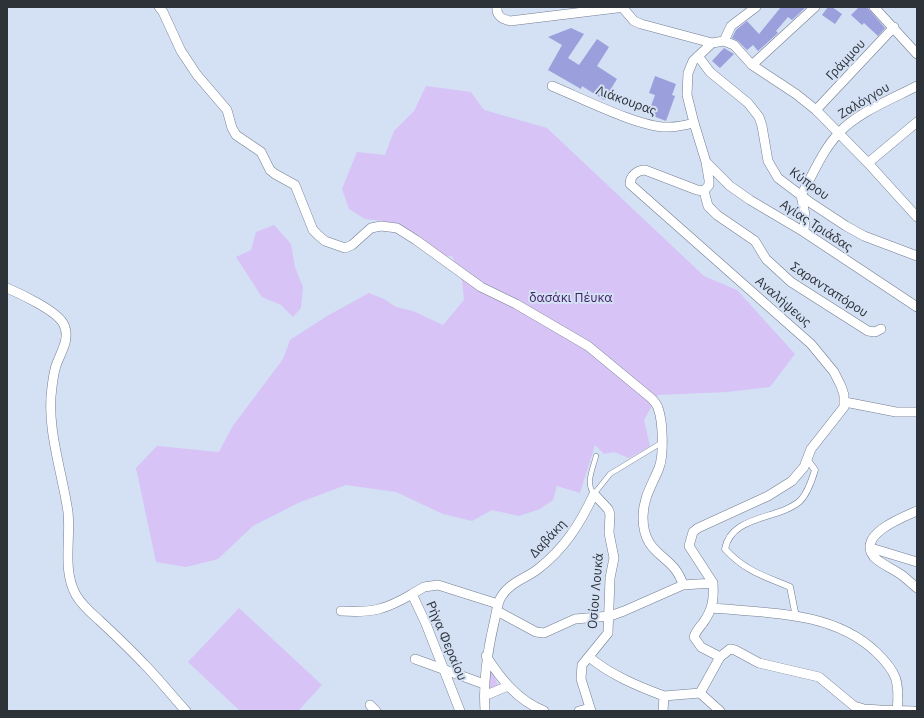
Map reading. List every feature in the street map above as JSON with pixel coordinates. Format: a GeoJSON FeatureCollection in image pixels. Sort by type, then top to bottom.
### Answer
{"type":"FeatureCollection","features":[{"type":"Feature","properties":{"kind":"street"},"geometry":{"type":"LineString","coordinates":[[159,7],[163,12],[188,64],[228,110],[232,128],[236,135],[261,152],[270,170],[295,186],[314,230],[325,241],[345,248],[352,246],[372,228],[381,226],[397,228],[481,287],[516,304],[588,346],[651,398],[658,408],[662,428],[662,457],[645,498],[643,517],[646,537],[651,547],[677,570],[683,585]]}},
{"type":"Feature","properties":{"kind":"street"},"geometry":{"type":"LineString","coordinates":[[497,9],[499,16],[503,20],[510,21],[623,7],[634,21],[642,24],[712,43],[724,41],[734,46],[752,65],[796,94],[816,110],[868,163],[917,217]]}},
{"type":"Feature","properties":{"kind":"street"},"geometry":{"type":"LineString","coordinates":[[724,41],[731,26],[756,7]]}},
{"type":"Feature","properties":{"kind":"street"},"geometry":{"type":"LineString","coordinates":[[752,65],[815,7]]}},
{"type":"Feature","properties":{"kind":"street"},"geometry":{"type":"LineString","coordinates":[[874,7],[894,27],[917,54]]}},
{"type":"Feature","properties":{"kind":"street","name":"Γράμμου"},"geometry":{"type":"LineString","coordinates":[[816,110],[894,27]]}},
{"type":"Feature","properties":{"kind":"street"},"geometry":{"type":"LineString","coordinates":[[704,191],[709,185],[706,162],[687,95],[687,78],[690,67],[698,56],[712,43]]}},
{"type":"Feature","properties":{"kind":"street","name":"Κύπρου"},"geometry":{"type":"LineString","coordinates":[[698,56],[710,72],[753,108],[759,117],[762,126],[766,153],[772,171],[778,178],[811,203],[864,236],[917,256]]}},
{"type":"Feature","properties":{"kind":"street","name":"Λιάκουρας"},"geometry":{"type":"LineString","coordinates":[[552,86],[626,117],[651,124],[668,128],[694,123]]}},
{"type":"Feature","properties":{"kind":"street","name":"Ζαλόγγου"},"geometry":{"type":"LineString","coordinates":[[801,195],[838,133],[854,120],[917,86]]}},
{"type":"Feature","properties":{"kind":"street"},"geometry":{"type":"LineString","coordinates":[[868,163],[917,122]]}},
{"type":"Feature","properties":{"kind":"street","name":"Αγίας Τριάδας"},"geometry":{"type":"LineString","coordinates":[[706,162],[730,186],[804,232],[917,307]]}},
{"type":"Feature","properties":{"kind":"street","name":"Αναλήψεως"},"geometry":{"type":"LineString","coordinates":[[704,191],[696,190],[649,170],[638,172],[630,181],[631,187],[811,344],[834,372],[841,386],[845,402]]}},
{"type":"Feature","properties":{"kind":"street","name":"Σαρανταπόρου"},"geometry":{"type":"LineString","coordinates":[[704,191],[708,206],[717,215],[755,241],[766,259],[790,282],[868,331],[875,332],[881,329]]}},
{"type":"Feature","properties":{"kind":"street"},"geometry":{"type":"LineString","coordinates":[[801,195],[805,214],[804,232]]}},
{"type":"Feature","properties":{"kind":"street"},"geometry":{"type":"LineString","coordinates":[[7,288],[27,297],[48,310],[62,322],[66,332],[65,343],[56,364],[52,388],[52,426],[64,483],[68,514],[68,562],[71,582],[76,596],[90,612],[144,664],[186,711]]}},
{"type":"Feature","properties":{"kind":"street"},"geometry":{"type":"LineString","coordinates":[[720,658],[701,647],[694,637],[696,631],[712,608],[714,596],[713,583],[689,546],[693,532],[698,528],[784,487],[798,474],[811,449],[840,414],[845,402],[896,412],[917,412]]}},
{"type":"Feature","properties":{"kind":"street"},"geometry":{"type":"LineString","coordinates":[[796,617],[790,587],[762,577],[737,562],[726,549],[727,539],[738,527],[782,511],[800,500],[810,484],[815,470],[807,459]]}},
{"type":"Feature","properties":{"kind":"street","name":"Δαβάκη"},"geometry":{"type":"LineString","coordinates":[[497,607],[501,597],[508,588],[516,581],[536,571],[552,557],[568,539],[582,520],[594,494]]}},
{"type":"Feature","properties":{"kind":"street","name":"Οσίου Λουκά"},"geometry":{"type":"LineString","coordinates":[[590,710],[580,672],[582,665],[608,633],[610,616],[610,578],[614,558],[609,533],[610,514],[608,509],[594,494]]}},
{"type":"Feature","properties":{"kind":"street"},"geometry":{"type":"LineString","coordinates":[[917,511],[882,528],[872,540],[871,548],[876,558],[903,575],[917,588]]}},
{"type":"Feature","properties":{"kind":"street"},"geometry":{"type":"LineString","coordinates":[[871,548],[917,562]]}},
{"type":"Feature","properties":{"kind":"street"},"geometry":{"type":"LineString","coordinates":[[485,711],[484,684],[486,656],[497,607],[536,632],[544,633],[563,623],[575,619],[610,616],[683,585],[713,583]]}},
{"type":"Feature","properties":{"kind":"street","name":"Ρήγα Φεραίου"},"geometry":{"type":"LineString","coordinates":[[460,711],[426,624],[412,594],[424,587],[438,585],[452,588],[497,607]]}},
{"type":"Feature","properties":{"kind":"street"},"geometry":{"type":"LineString","coordinates":[[341,612],[378,611],[397,603],[412,594]]}},
{"type":"Feature","properties":{"kind":"street"},"geometry":{"type":"LineString","coordinates":[[712,608],[796,617],[833,624],[863,640],[890,666],[897,679],[899,692],[897,711]]}},
{"type":"Feature","properties":{"kind":"street"},"geometry":{"type":"LineString","coordinates":[[700,693],[720,658],[730,649],[735,650],[759,663],[819,677],[854,706],[864,709],[914,711]]}},
{"type":"Feature","properties":{"kind":"street"},"geometry":{"type":"LineString","coordinates":[[486,656],[508,686],[521,698],[544,711]]}},
{"type":"Feature","properties":{"kind":"street"},"geometry":{"type":"LineString","coordinates":[[588,657],[639,687],[664,696],[700,693],[720,711]]}},
{"type":"Feature","properties":{"kind":"street"},"geometry":{"type":"LineString","coordinates":[[414,659],[484,684]]}},
{"type":"Feature","properties":{"kind":"street"},"geometry":{"type":"LineString","coordinates":[[484,696],[508,686]]}},
{"type":"Feature","properties":{"kind":"street"},"geometry":{"type":"LineString","coordinates":[[663,711],[664,696]]}},
{"type":"Feature","properties":{"kind":"street"},"geometry":{"type":"LineString","coordinates":[[579,711],[590,710]]}},
{"type":"Feature","properties":{"kind":"lane"},"geometry":{"type":"LineString","coordinates":[[596,456],[589,482],[589,486],[594,494],[610,474],[661,443]]}},
{"type":"Feature","properties":{"kind":"green space","name":"δασάκι Πέυκα"},"geometry":{"type":"Polygon","coordinates":[[[426,86],[471,92],[484,110],[547,128],[704,276],[737,290],[795,354],[770,387],[727,392],[658,395],[644,420],[650,446],[629,458],[614,452],[604,454],[595,445],[580,493],[557,486],[553,500],[540,509],[519,516],[492,510],[472,521],[443,514],[396,492],[346,485],[298,503],[253,526],[218,559],[186,567],[156,562],[136,468],[157,446],[219,452],[232,427],[283,359],[290,340],[327,316],[369,293],[384,299],[396,307],[413,311],[443,325],[464,300],[462,281],[452,256],[434,257],[412,243],[383,221],[365,219],[349,209],[342,189],[357,152],[385,155],[394,131],[414,111],[426,86]]]}},
{"type":"Feature","properties":{"kind":"green space"},"geometry":{"type":"Polygon","coordinates":[[[274,225],[291,244],[295,267],[303,287],[301,308],[293,317],[281,305],[262,297],[236,257],[251,250],[256,232],[274,225]]]}},
{"type":"Feature","properties":{"kind":"green space"},"geometry":{"type":"Polygon","coordinates":[[[239,608],[322,685],[298,711],[240,711],[188,662],[239,608]]]}},
{"type":"Feature","properties":{"kind":"green space"},"geometry":{"type":"Polygon","coordinates":[[[489,663],[499,688],[486,691],[489,663]]]}},
{"type":"Feature","properties":{"kind":"building"},"geometry":{"type":"Polygon","coordinates":[[[781,7],[806,7],[792,20],[788,17],[776,31],[778,33],[758,51],[753,45],[747,50],[738,41],[732,38],[736,30],[747,21],[759,34],[781,7]]]}},
{"type":"Feature","properties":{"kind":"building"},"geometry":{"type":"Polygon","coordinates":[[[828,7],[832,7],[842,14],[835,24],[822,15],[828,7]]]}},
{"type":"Feature","properties":{"kind":"building"},"geometry":{"type":"Polygon","coordinates":[[[859,7],[867,7],[885,28],[878,36],[864,23],[862,25],[851,15],[859,7]]]}},
{"type":"Feature","properties":{"kind":"building"},"geometry":{"type":"Polygon","coordinates":[[[571,28],[584,34],[568,58],[579,65],[597,39],[609,47],[597,66],[617,79],[604,100],[582,86],[581,89],[548,70],[562,45],[548,37],[571,28]]]}},
{"type":"Feature","properties":{"kind":"building"},"geometry":{"type":"Polygon","coordinates":[[[724,48],[734,54],[720,68],[712,61],[724,48]]]}},
{"type":"Feature","properties":{"kind":"building"},"geometry":{"type":"Polygon","coordinates":[[[655,76],[676,84],[672,95],[675,96],[666,121],[648,114],[655,95],[649,93],[655,76]]]}}]}
